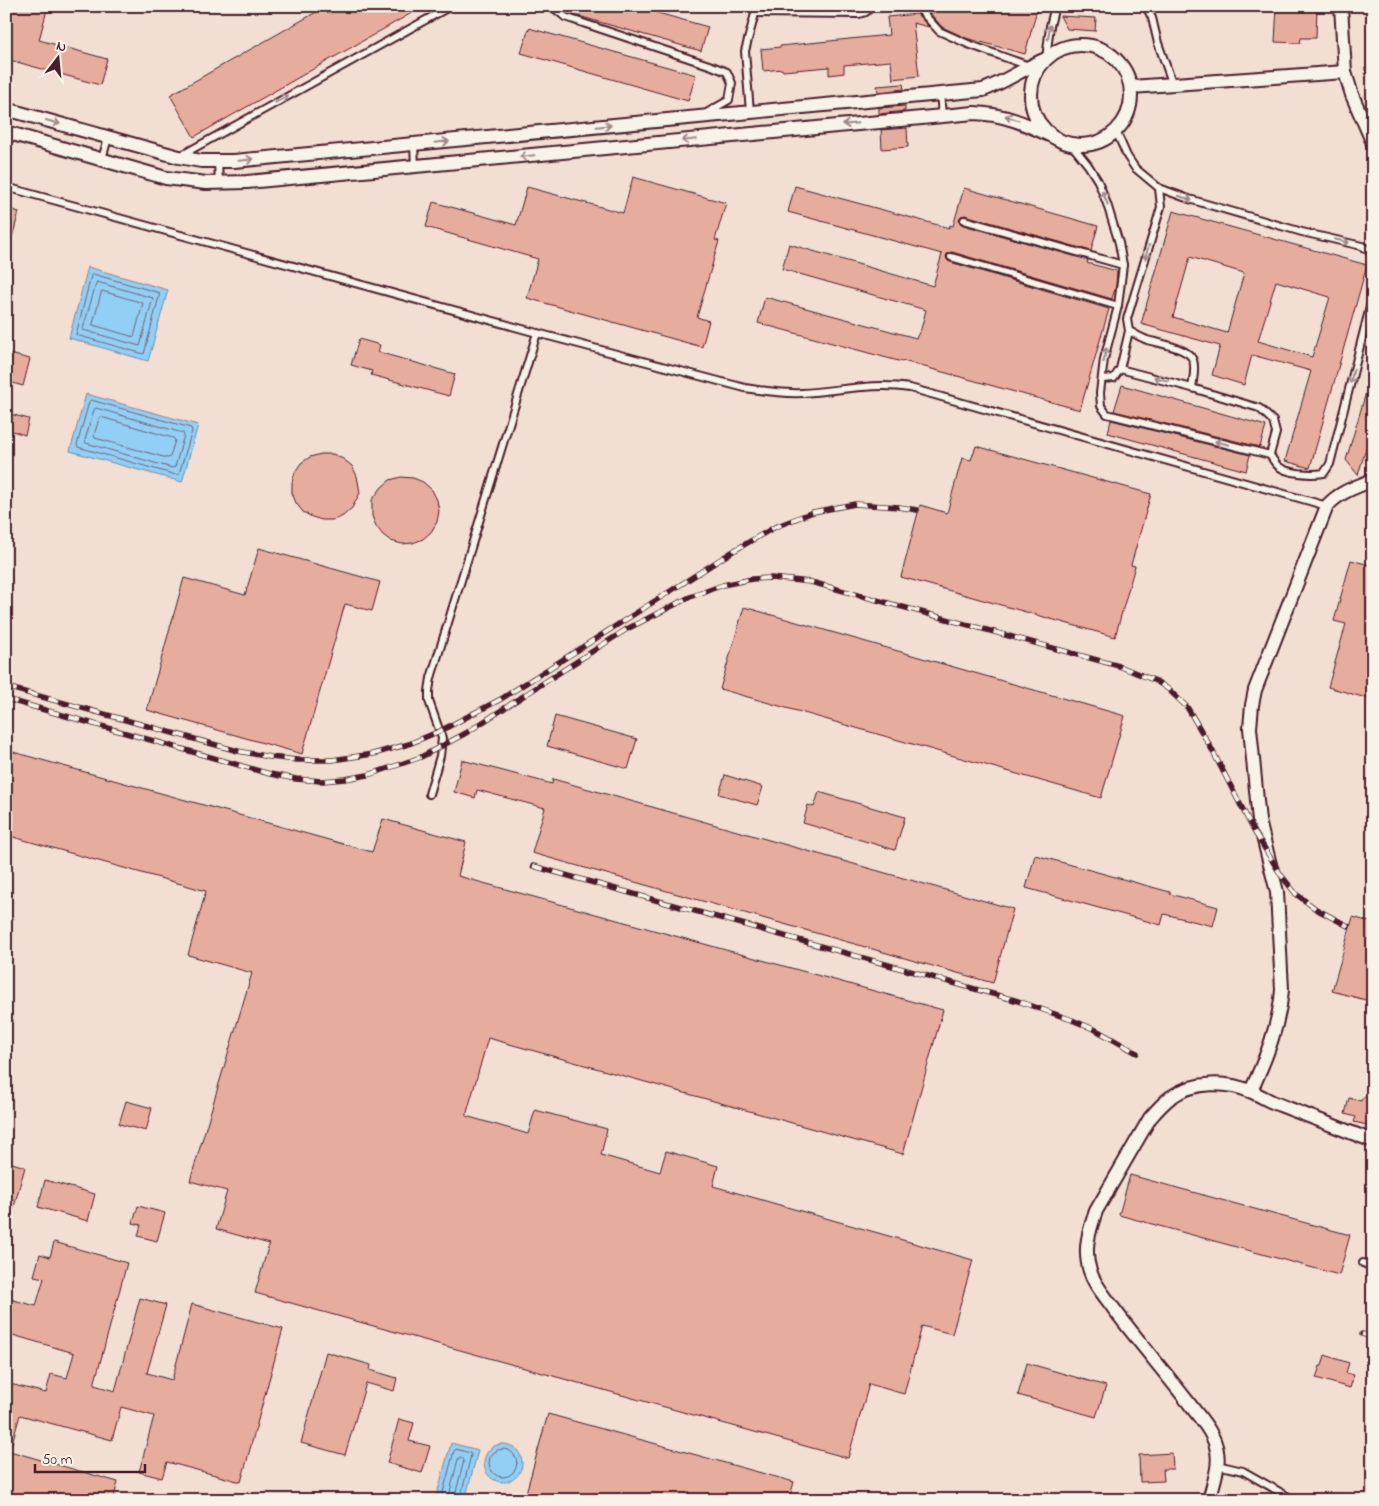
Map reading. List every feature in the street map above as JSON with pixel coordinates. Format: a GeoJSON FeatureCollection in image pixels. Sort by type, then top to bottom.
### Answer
{"type":"FeatureCollection","features":[{"type":"Feature","properties":{"kind":"street"},"geometry":{"type":"LineString","coordinates":[[1341,6],[1345,72],[1352,94],[1373,143]]}},
{"type":"Feature","properties":{"kind":"street"},"geometry":{"type":"LineString","coordinates":[[6,109],[179,157],[218,162],[983,90],[1046,59],[1059,50],[1074,45],[1089,45],[1104,51],[1117,60],[1126,73],[1130,88],[1130,104],[1125,118],[1116,131],[1102,140],[1087,145],[1071,144],[1004,116],[990,113],[974,113],[247,182],[188,182],[166,178],[6,132]]}},
{"type":"Feature","properties":{"kind":"street"},"geometry":{"type":"LineString","coordinates":[[1046,59],[1036,71],[1031,86],[1031,101],[1035,116],[1044,129],[1056,138]]}},
{"type":"Feature","properties":{"kind":"street"},"geometry":{"type":"LineString","coordinates":[[1130,88],[1345,72]]}},
{"type":"Feature","properties":{"kind":"street"},"geometry":{"type":"LineString","coordinates":[[750,112],[752,134]]}},
{"type":"Feature","properties":{"kind":"street"},"geometry":{"type":"LineString","coordinates":[[1251,1091],[1274,1036],[1281,1006],[1282,990],[1277,892],[1258,821],[1250,728],[1252,705],[1255,690],[1327,506],[1342,493],[1373,480]]}},
{"type":"Feature","properties":{"kind":"street"},"geometry":{"type":"LineString","coordinates":[[1209,1500],[1217,1465],[1217,1450],[1208,1428],[1125,1324],[1095,1283],[1088,1265],[1086,1243],[1096,1211],[1150,1118],[1161,1105],[1186,1088],[1213,1084],[1231,1085],[1251,1091],[1275,1104],[1373,1142]]}},
{"type":"Feature","properties":{"kind":"lane"},"geometry":{"type":"LineString","coordinates":[[179,157],[451,6]]}},
{"type":"Feature","properties":{"kind":"lane"},"geometry":{"type":"LineString","coordinates":[[554,6],[565,17],[728,72],[732,84],[730,100],[701,117]]}},
{"type":"Feature","properties":{"kind":"lane"},"geometry":{"type":"LineString","coordinates":[[750,112],[745,51],[756,10],[859,14],[866,12],[872,6]]}},
{"type":"Feature","properties":{"kind":"lane"},"geometry":{"type":"LineString","coordinates":[[920,6],[922,12],[939,31],[968,44],[1029,66]]}},
{"type":"Feature","properties":{"kind":"lane"},"geometry":{"type":"LineString","coordinates":[[1046,59],[1050,26],[1055,6]]}},
{"type":"Feature","properties":{"kind":"lane"},"geometry":{"type":"LineString","coordinates":[[1146,6],[1152,18],[1158,43],[1174,85]]}},
{"type":"Feature","properties":{"kind":"lane"},"geometry":{"type":"LineString","coordinates":[[940,93],[942,115]]}},
{"type":"Feature","properties":{"kind":"lane"},"geometry":{"type":"LineString","coordinates":[[1116,131],[1127,156],[1135,168],[1158,188],[1188,199],[1302,232],[1362,246],[1373,253]]}},
{"type":"Feature","properties":{"kind":"lane"},"geometry":{"type":"LineString","coordinates":[[102,159],[108,138]]}},
{"type":"Feature","properties":{"kind":"lane"},"geometry":{"type":"LineString","coordinates":[[1071,144],[1098,181],[1112,220],[1124,264],[1118,306],[1104,359],[1101,406],[1107,414],[1270,455],[1277,466],[1292,471],[1312,475],[1324,473],[1330,464],[1373,295]]}},
{"type":"Feature","properties":{"kind":"lane"},"geometry":{"type":"LineString","coordinates":[[414,145],[415,166]]}},
{"type":"Feature","properties":{"kind":"lane"},"geometry":{"type":"LineString","coordinates":[[218,162],[219,183]]}},
{"type":"Feature","properties":{"kind":"lane"},"geometry":{"type":"LineString","coordinates":[[6,186],[537,333],[745,388],[774,393],[802,393],[874,385],[910,388],[1327,506]]}},
{"type":"Feature","properties":{"kind":"lane"},"geometry":{"type":"LineString","coordinates":[[1102,379],[1114,378],[1120,369],[1130,330],[1127,320],[1161,208],[1158,188]]}},
{"type":"Feature","properties":{"kind":"lane"},"geometry":{"type":"LineString","coordinates":[[964,220],[1124,264]]}},
{"type":"Feature","properties":{"kind":"lane"},"geometry":{"type":"LineString","coordinates":[[951,258],[1118,306]]}},
{"type":"Feature","properties":{"kind":"lane"},"geometry":{"type":"LineString","coordinates":[[1130,330],[1145,339],[1160,342],[1190,354],[1194,360],[1192,388]]}},
{"type":"Feature","properties":{"kind":"lane"},"geometry":{"type":"LineString","coordinates":[[429,794],[440,756],[442,738],[429,700],[431,678],[537,333]]}},
{"type":"Feature","properties":{"kind":"lane"},"geometry":{"type":"LineString","coordinates":[[1120,369],[1259,408],[1273,421],[1275,427],[1276,433],[1270,455]]}},
{"type":"Feature","properties":{"kind":"lane"},"geometry":{"type":"LineString","coordinates":[[1363,1263],[1373,1267]]}},
{"type":"Feature","properties":{"kind":"lane"},"geometry":{"type":"LineString","coordinates":[[1217,1465],[1243,1471],[1294,1500]]}},
{"type":"Feature","properties":{"kind":"shaded area"},"geometry":{"type":"Polygon","coordinates":[[[6,6],[1373,6],[1373,1500],[6,1500],[6,6]]]}},
{"type":"Feature","properties":{"kind":"water"},"geometry":{"type":"Polygon","coordinates":[[[88,267],[168,290],[148,361],[69,338],[88,267]]]}},
{"type":"Feature","properties":{"kind":"water"},"geometry":{"type":"Polygon","coordinates":[[[86,394],[198,425],[182,482],[70,451],[86,394]]]}},
{"type":"Feature","properties":{"kind":"water"},"geometry":{"type":"Polygon","coordinates":[[[451,1443],[478,1450],[465,1500],[436,1498],[451,1443]]]}},
{"type":"Feature","properties":{"kind":"water"},"geometry":{"type":"Polygon","coordinates":[[[503,1444],[516,1450],[522,1463],[516,1476],[503,1482],[490,1476],[484,1463],[490,1450],[503,1444]]]}},
{"type":"Feature","properties":{"kind":"building"},"geometry":{"type":"Polygon","coordinates":[[[6,6],[34,6],[47,10],[39,40],[107,59],[100,85],[6,59],[6,6]]]}},
{"type":"Feature","properties":{"kind":"building"},"geometry":{"type":"Polygon","coordinates":[[[327,6],[424,6],[194,137],[170,95],[327,6]]]}},
{"type":"Feature","properties":{"kind":"building"},"geometry":{"type":"Polygon","coordinates":[[[560,6],[633,6],[708,27],[701,51],[567,13],[560,6]]]}},
{"type":"Feature","properties":{"kind":"building"},"geometry":{"type":"Polygon","coordinates":[[[930,6],[1038,6],[1025,54],[966,38],[942,27],[929,12],[930,6]]]}},
{"type":"Feature","properties":{"kind":"building"},"geometry":{"type":"Polygon","coordinates":[[[1277,6],[1317,6],[1316,38],[1301,38],[1300,43],[1275,42],[1277,6]]]}},
{"type":"Feature","properties":{"kind":"building"},"geometry":{"type":"Polygon","coordinates":[[[917,14],[929,27],[913,23],[919,76],[893,79],[891,61],[844,65],[844,73],[829,75],[829,67],[763,71],[761,49],[889,35],[887,17],[917,14]]]}},
{"type":"Feature","properties":{"kind":"building"},"geometry":{"type":"Polygon","coordinates":[[[1060,16],[1096,18],[1095,31],[1067,29],[1060,16]]]}},
{"type":"Feature","properties":{"kind":"building"},"geometry":{"type":"Polygon","coordinates":[[[529,28],[696,75],[688,101],[521,53],[529,28]]]}},
{"type":"Feature","properties":{"kind":"building"},"geometry":{"type":"Polygon","coordinates":[[[903,84],[904,89],[878,92],[877,86],[903,84]]]}},
{"type":"Feature","properties":{"kind":"building"},"geometry":{"type":"Polygon","coordinates":[[[905,106],[905,111],[879,114],[879,108],[905,106]]]}},
{"type":"Feature","properties":{"kind":"building"},"geometry":{"type":"Polygon","coordinates":[[[907,128],[908,147],[882,149],[881,130],[907,128]]]}},
{"type":"Feature","properties":{"kind":"building"},"geometry":{"type":"Polygon","coordinates":[[[633,177],[726,203],[715,240],[719,241],[697,317],[709,321],[702,347],[527,298],[538,259],[426,227],[433,202],[516,225],[527,187],[623,213],[633,177]]]}},
{"type":"Feature","properties":{"kind":"building"},"geometry":{"type":"Polygon","coordinates":[[[795,186],[949,228],[950,225],[953,226],[964,188],[1098,226],[1091,251],[965,215],[959,219],[963,225],[1088,260],[1087,263],[1117,271],[1112,299],[952,252],[946,256],[950,262],[1109,309],[1080,410],[758,323],[765,297],[916,338],[921,329],[926,310],[782,269],[789,244],[933,286],[942,254],[788,212],[795,186]]]}},
{"type":"Feature","properties":{"kind":"building"},"geometry":{"type":"Polygon","coordinates":[[[6,208],[19,212],[10,245],[6,244],[6,208]]]}},
{"type":"Feature","properties":{"kind":"building"},"geometry":{"type":"Polygon","coordinates":[[[1173,211],[1367,265],[1310,468],[1285,461],[1311,371],[1252,355],[1244,385],[1212,375],[1220,346],[1141,324],[1173,211]],[[1190,257],[1173,317],[1227,333],[1244,273],[1190,257]],[[1276,281],[1258,341],[1312,357],[1330,297],[1276,281]]]}},
{"type":"Feature","properties":{"kind":"building"},"geometry":{"type":"Polygon","coordinates":[[[359,339],[380,345],[378,352],[455,374],[449,396],[371,375],[372,371],[351,365],[359,339]]]}},
{"type":"Feature","properties":{"kind":"building"},"geometry":{"type":"Polygon","coordinates":[[[6,353],[30,359],[23,386],[6,381],[6,353]]]}},
{"type":"Feature","properties":{"kind":"building"},"geometry":{"type":"Polygon","coordinates":[[[1370,379],[1373,380],[1373,425],[1358,475],[1346,460],[1370,379]]]}},
{"type":"Feature","properties":{"kind":"building"},"geometry":{"type":"Polygon","coordinates":[[[1122,385],[1266,426],[1260,447],[1114,411],[1122,385]]]}},
{"type":"Feature","properties":{"kind":"building"},"geometry":{"type":"Polygon","coordinates":[[[6,413],[29,419],[25,435],[6,429],[6,413]]]}},
{"type":"Feature","properties":{"kind":"building"},"geometry":{"type":"Polygon","coordinates":[[[1111,420],[1250,455],[1246,471],[1108,433],[1111,420]]]}},
{"type":"Feature","properties":{"kind":"building"},"geometry":{"type":"Polygon","coordinates":[[[976,446],[1151,494],[1131,565],[1135,566],[1115,637],[901,577],[920,505],[947,513],[962,458],[971,460],[976,446]]]}},
{"type":"Feature","properties":{"kind":"building"},"geometry":{"type":"Polygon","coordinates":[[[321,454],[333,454],[343,459],[352,466],[357,476],[360,493],[352,508],[343,516],[333,520],[322,520],[303,512],[296,503],[292,493],[292,482],[295,472],[301,463],[310,457],[321,454]]]}},
{"type":"Feature","properties":{"kind":"building"},"geometry":{"type":"Polygon","coordinates":[[[401,477],[413,478],[423,482],[432,490],[437,500],[439,511],[437,522],[431,532],[423,539],[413,543],[402,544],[391,541],[376,526],[372,516],[372,500],[390,480],[401,477]]]}},
{"type":"Feature","properties":{"kind":"building"},"geometry":{"type":"Polygon","coordinates":[[[259,548],[380,582],[372,611],[345,604],[302,754],[147,710],[184,578],[245,595],[259,548]]]}},
{"type":"Feature","properties":{"kind":"building"},"geometry":{"type":"Polygon","coordinates":[[[1351,560],[1373,566],[1373,700],[1328,687],[1346,624],[1334,621],[1351,560]]]}},
{"type":"Feature","properties":{"kind":"building"},"geometry":{"type":"Polygon","coordinates":[[[744,607],[1125,716],[1101,798],[720,689],[744,607]]]}},
{"type":"Feature","properties":{"kind":"building"},"geometry":{"type":"Polygon","coordinates":[[[555,716],[637,739],[628,769],[547,746],[555,716]]]}},
{"type":"Feature","properties":{"kind":"building"},"geometry":{"type":"Polygon","coordinates":[[[6,750],[372,852],[383,819],[466,842],[458,876],[943,1010],[903,1154],[488,1038],[466,1116],[528,1134],[535,1110],[607,1129],[601,1155],[660,1172],[666,1151],[718,1166],[713,1186],[973,1260],[952,1334],[922,1326],[904,1394],[869,1384],[848,1458],[255,1293],[269,1244],[216,1229],[227,1191],[190,1181],[252,973],[188,955],[206,891],[6,835],[6,750]]]}},
{"type":"Feature","properties":{"kind":"building"},"geometry":{"type":"Polygon","coordinates":[[[462,760],[552,784],[553,779],[1013,909],[993,983],[532,853],[545,808],[477,790],[475,798],[454,792],[462,760]]]}},
{"type":"Feature","properties":{"kind":"building"},"geometry":{"type":"Polygon","coordinates":[[[725,775],[763,787],[757,805],[719,794],[725,775]]]}},
{"type":"Feature","properties":{"kind":"building"},"geometry":{"type":"Polygon","coordinates":[[[819,792],[905,817],[895,850],[803,823],[808,805],[814,807],[819,792]]]}},
{"type":"Feature","properties":{"kind":"building"},"geometry":{"type":"Polygon","coordinates":[[[1035,855],[1218,907],[1213,926],[1164,914],[1161,925],[1026,888],[1035,855]]]}},
{"type":"Feature","properties":{"kind":"building"},"geometry":{"type":"Polygon","coordinates":[[[1353,917],[1373,923],[1373,1002],[1332,991],[1353,917]]]}},
{"type":"Feature","properties":{"kind":"building"},"geometry":{"type":"Polygon","coordinates":[[[1363,1097],[1373,1100],[1373,1123],[1368,1121],[1367,1125],[1354,1122],[1356,1117],[1345,1114],[1349,1098],[1361,1101],[1363,1097]]]}},
{"type":"Feature","properties":{"kind":"building"},"geometry":{"type":"Polygon","coordinates":[[[126,1101],[152,1108],[146,1131],[119,1124],[126,1101]]]}},
{"type":"Feature","properties":{"kind":"building"},"geometry":{"type":"Polygon","coordinates":[[[9,1162],[25,1167],[10,1221],[6,1220],[6,1172],[9,1162]]]}},
{"type":"Feature","properties":{"kind":"building"},"geometry":{"type":"Polygon","coordinates":[[[1130,1175],[1350,1235],[1339,1275],[1119,1215],[1130,1175]]]}},
{"type":"Feature","properties":{"kind":"building"},"geometry":{"type":"Polygon","coordinates":[[[45,1180],[95,1194],[88,1221],[38,1207],[45,1180]]]}},
{"type":"Feature","properties":{"kind":"building"},"geometry":{"type":"Polygon","coordinates":[[[138,1206],[165,1213],[157,1241],[138,1236],[141,1225],[133,1223],[138,1206]]]}},
{"type":"Feature","properties":{"kind":"building"},"geometry":{"type":"Polygon","coordinates":[[[54,1242],[127,1263],[94,1385],[115,1391],[140,1298],[166,1305],[147,1373],[172,1380],[192,1304],[283,1329],[241,1482],[167,1462],[162,1478],[139,1472],[154,1416],[121,1407],[112,1440],[20,1415],[10,1450],[6,1450],[6,1383],[46,1393],[51,1374],[67,1378],[74,1353],[6,1333],[6,1298],[36,1306],[44,1278],[34,1276],[40,1254],[50,1257],[54,1242]]]}},
{"type":"Feature","properties":{"kind":"building"},"geometry":{"type":"Polygon","coordinates":[[[326,1352],[371,1365],[370,1370],[397,1378],[394,1391],[366,1383],[345,1455],[301,1443],[326,1352]]]}},
{"type":"Feature","properties":{"kind":"building"},"geometry":{"type":"Polygon","coordinates":[[[1325,1355],[1349,1363],[1346,1373],[1354,1375],[1350,1388],[1316,1378],[1325,1355]]]}},
{"type":"Feature","properties":{"kind":"building"},"geometry":{"type":"Polygon","coordinates":[[[1027,1363],[1106,1386],[1096,1417],[1018,1395],[1027,1363]]]}},
{"type":"Feature","properties":{"kind":"building"},"geometry":{"type":"Polygon","coordinates":[[[548,1414],[794,1482],[789,1500],[524,1500],[548,1414]]]}},
{"type":"Feature","properties":{"kind":"building"},"geometry":{"type":"Polygon","coordinates":[[[399,1419],[414,1423],[409,1441],[430,1446],[422,1473],[387,1463],[399,1419]]]}},
{"type":"Feature","properties":{"kind":"building"},"geometry":{"type":"Polygon","coordinates":[[[6,1450],[118,1482],[113,1500],[6,1500],[6,1450]]]}},
{"type":"Feature","properties":{"kind":"building"},"geometry":{"type":"Polygon","coordinates":[[[1172,1453],[1173,1469],[1163,1469],[1164,1481],[1140,1482],[1139,1455],[1172,1453]]]}},
{"type":"Feature","properties":{"kind":"railway"},"geometry":{"type":"LineString","coordinates":[[6,687],[238,751],[270,757],[297,760],[332,760],[373,754],[409,744],[440,731],[501,699],[735,550],[775,527],[813,512],[855,504],[917,510]]}},
{"type":"Feature","properties":{"kind":"railway"},"geometry":{"type":"LineString","coordinates":[[6,699],[270,774],[322,781],[345,779],[368,775],[421,757],[466,733],[627,629],[690,597],[723,585],[752,579],[771,578],[811,582],[1119,666],[1156,681],[1168,689],[1187,707],[1210,746],[1254,831],[1281,875],[1296,894],[1316,909],[1348,926]]}},
{"type":"Feature","properties":{"kind":"railway"},"geometry":{"type":"LineString","coordinates":[[533,866],[1018,1001],[1096,1030],[1137,1053]]}},
{"type":"Feature","properties":{"kind":"railway"},"geometry":{"type":"LineString","coordinates":[[1362,1334],[1373,1337]]}},
{"type":"Feature","properties":{"kind":"railway"},"geometry":{"type":"LineString","coordinates":[[1307,1497],[1337,1497],[1366,1500]]}}]}
